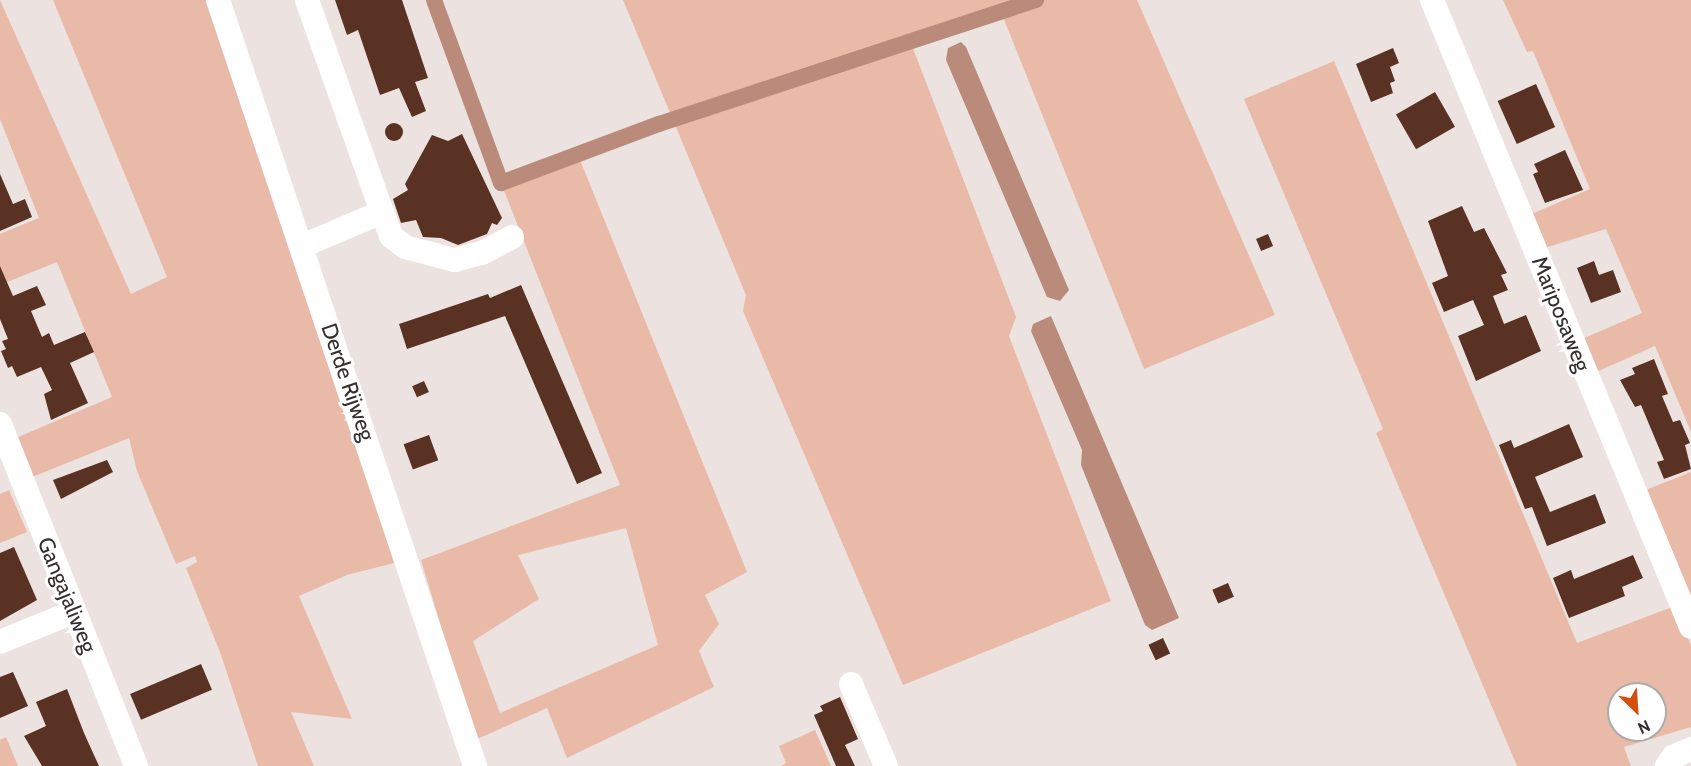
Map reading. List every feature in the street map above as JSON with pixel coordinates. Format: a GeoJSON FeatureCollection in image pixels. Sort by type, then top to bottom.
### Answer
{"type":"FeatureCollection","features":[{"type":"Feature","properties":{"kind":"street","name":"Derde Rijweg"},"geometry":{"type":"LineString","coordinates":[[218,0],[475,766]]}},
{"type":"Feature","properties":{"kind":"street"},"geometry":{"type":"LineString","coordinates":[[307,0],[392,237],[405,247],[446,258],[482,253],[512,237]]}},
{"type":"Feature","properties":{"kind":"street","name":"Mariposaweg"},"geometry":{"type":"LineString","coordinates":[[1432,0],[1691,627]]}},
{"type":"Feature","properties":{"kind":"street"},"geometry":{"type":"LineString","coordinates":[[302,246],[382,212]]}},
{"type":"Feature","properties":{"kind":"street","name":"Gangajaliweg"},"geometry":{"type":"LineString","coordinates":[[0,424],[136,766]]}},
{"type":"Feature","properties":{"kind":"street"},"geometry":{"type":"LineString","coordinates":[[0,642],[73,612]]}},
{"type":"Feature","properties":{"kind":"street"},"geometry":{"type":"LineString","coordinates":[[851,684],[886,766]]}},
{"type":"Feature","properties":{"kind":"street"},"geometry":{"type":"LineString","coordinates":[[1667,766],[1673,757],[1691,748]]}},
{"type":"Feature","properties":{"kind":"shaded area"},"geometry":{"type":"Polygon","coordinates":[[[0,0],[131,294],[167,277],[53,0],[211,0],[402,561],[347,575],[299,596],[352,719],[291,712],[314,766],[258,766],[220,652],[186,568],[197,562],[195,556],[176,564],[137,471],[129,438],[25,480],[9,441],[112,397],[57,262],[0,285],[0,234],[39,218],[0,119],[0,0]]]}},
{"type":"Feature","properties":{"kind":"shaded area"},"geometry":{"type":"Polygon","coordinates":[[[623,0],[1137,0],[1275,315],[1144,369],[1001,12],[911,43],[1016,317],[1009,336],[1111,601],[903,685],[743,311],[746,295],[623,0]]]}},
{"type":"Feature","properties":{"kind":"shaded area"},"geometry":{"type":"Polygon","coordinates":[[[1503,0],[1691,0],[1691,432],[1655,346],[1594,373],[1580,340],[1642,313],[1606,229],[1541,249],[1527,216],[1590,189],[1533,51],[1527,52],[1503,0]]]}},
{"type":"Feature","properties":{"kind":"shaded area"},"geometry":{"type":"Polygon","coordinates":[[[961,42],[966,47],[1069,290],[1060,301],[1047,297],[946,60],[948,48],[961,42]]]}},
{"type":"Feature","properties":{"kind":"shaded area"},"geometry":{"type":"Polygon","coordinates":[[[1334,61],[1577,643],[1675,606],[1691,645],[1691,727],[1667,734],[1667,682],[1607,682],[1607,742],[1641,742],[1624,747],[1631,766],[1517,766],[1376,433],[1383,429],[1244,99],[1334,61]]]}},
{"type":"Feature","properties":{"kind":"shaded area"},"geometry":{"type":"Polygon","coordinates":[[[578,155],[747,572],[705,595],[719,624],[699,651],[714,687],[567,758],[547,708],[475,740],[421,560],[620,485],[501,183],[578,155]],[[626,528],[518,555],[539,599],[473,641],[500,713],[658,645],[626,528]]]}},
{"type":"Feature","properties":{"kind":"shaded area"},"geometry":{"type":"Polygon","coordinates":[[[1051,316],[1179,618],[1152,630],[1145,625],[1081,465],[1082,450],[1031,331],[1033,324],[1051,316]]]}},
{"type":"Feature","properties":{"kind":"shaded area"},"geometry":{"type":"Polygon","coordinates":[[[1691,472],[1691,608],[1643,491],[1691,472]]]}},
{"type":"Feature","properties":{"kind":"shaded area"},"geometry":{"type":"Polygon","coordinates":[[[9,490],[27,532],[0,543],[0,494],[9,490]]]}},
{"type":"Feature","properties":{"kind":"shaded area"},"geometry":{"type":"Polygon","coordinates":[[[815,730],[831,766],[781,766],[786,763],[779,746],[815,730]]]}},
{"type":"Feature","properties":{"kind":"shaded area"},"geometry":{"type":"Polygon","coordinates":[[[6,737],[18,766],[0,766],[0,740],[6,737]]]}},
{"type":"Feature","properties":{"kind":"building"},"geometry":{"type":"Polygon","coordinates":[[[335,0],[402,0],[428,78],[415,82],[426,111],[412,117],[399,88],[380,95],[358,30],[347,35],[335,0]]]}},
{"type":"Feature","properties":{"kind":"building"},"geometry":{"type":"Polygon","coordinates":[[[1393,48],[1399,63],[1390,67],[1395,81],[1390,83],[1393,93],[1371,102],[1356,64],[1393,48]]]}},
{"type":"Feature","properties":{"kind":"building"},"geometry":{"type":"Polygon","coordinates":[[[1536,84],[1555,127],[1517,144],[1498,101],[1536,84]]]}},
{"type":"Feature","properties":{"kind":"building"},"geometry":{"type":"Polygon","coordinates":[[[1435,92],[1455,127],[1416,149],[1396,114],[1435,92]]]}},
{"type":"Feature","properties":{"kind":"building"},"geometry":{"type":"Polygon","coordinates":[[[390,123],[398,123],[403,128],[401,139],[390,141],[385,136],[385,128],[390,123]]]}},
{"type":"Feature","properties":{"kind":"building"},"geometry":{"type":"Polygon","coordinates":[[[462,134],[502,218],[497,225],[492,223],[487,234],[458,245],[441,238],[423,237],[416,220],[401,223],[393,199],[408,190],[405,184],[432,135],[448,141],[462,134]]]}},
{"type":"Feature","properties":{"kind":"building"},"geometry":{"type":"Polygon","coordinates":[[[1565,150],[1583,190],[1545,203],[1533,174],[1538,172],[1534,164],[1565,150]]]}},
{"type":"Feature","properties":{"kind":"building"},"geometry":{"type":"Polygon","coordinates":[[[0,174],[13,204],[25,199],[32,217],[0,231],[0,174]]]}},
{"type":"Feature","properties":{"kind":"building"},"geometry":{"type":"Polygon","coordinates":[[[1462,206],[1474,232],[1484,228],[1507,273],[1501,275],[1508,290],[1493,296],[1504,324],[1526,315],[1541,351],[1476,381],[1458,336],[1484,325],[1473,300],[1444,312],[1432,283],[1448,276],[1428,221],[1462,206]]]}},
{"type":"Feature","properties":{"kind":"building"},"geometry":{"type":"Polygon","coordinates":[[[1268,234],[1273,246],[1261,251],[1256,239],[1268,234]]]}},
{"type":"Feature","properties":{"kind":"building"},"geometry":{"type":"Polygon","coordinates":[[[1594,261],[1599,275],[1613,270],[1621,292],[1591,303],[1577,268],[1594,261]]]}},
{"type":"Feature","properties":{"kind":"building"},"geometry":{"type":"Polygon","coordinates":[[[0,266],[13,296],[37,286],[46,305],[31,311],[42,337],[49,333],[54,345],[85,332],[94,352],[70,363],[88,403],[51,420],[44,394],[52,390],[41,367],[17,377],[12,366],[8,368],[1,351],[6,349],[2,341],[8,339],[0,319],[0,266]]]}},
{"type":"Feature","properties":{"kind":"building"},"geometry":{"type":"Polygon","coordinates":[[[521,285],[602,473],[577,484],[505,316],[407,349],[399,324],[488,294],[490,298],[521,285]]]}},
{"type":"Feature","properties":{"kind":"building"},"geometry":{"type":"Polygon","coordinates":[[[1654,359],[1668,394],[1662,396],[1673,422],[1680,420],[1690,443],[1685,445],[1691,469],[1664,479],[1657,462],[1664,460],[1641,405],[1635,407],[1620,380],[1635,374],[1632,368],[1654,359]]]}},
{"type":"Feature","properties":{"kind":"building"},"geometry":{"type":"Polygon","coordinates":[[[424,381],[429,392],[417,397],[412,386],[424,381]]]}},
{"type":"Feature","properties":{"kind":"building"},"geometry":{"type":"Polygon","coordinates":[[[1569,424],[1583,457],[1535,477],[1550,512],[1595,494],[1606,523],[1547,546],[1532,507],[1525,509],[1499,445],[1511,440],[1514,448],[1569,424]]]}},
{"type":"Feature","properties":{"kind":"building"},"geometry":{"type":"Polygon","coordinates":[[[429,435],[438,460],[413,470],[404,444],[429,435]]]}},
{"type":"Feature","properties":{"kind":"building"},"geometry":{"type":"Polygon","coordinates":[[[107,460],[113,472],[61,499],[53,480],[107,460]]]}},
{"type":"Feature","properties":{"kind":"building"},"geometry":{"type":"Polygon","coordinates":[[[14,547],[37,600],[0,621],[0,553],[14,547]]]}},
{"type":"Feature","properties":{"kind":"building"},"geometry":{"type":"Polygon","coordinates":[[[1633,555],[1643,578],[1622,587],[1625,596],[1569,618],[1553,578],[1571,570],[1574,579],[1633,555]]]}},
{"type":"Feature","properties":{"kind":"building"},"geometry":{"type":"Polygon","coordinates":[[[1228,583],[1234,597],[1218,603],[1212,590],[1228,583]]]}},
{"type":"Feature","properties":{"kind":"building"},"geometry":{"type":"Polygon","coordinates":[[[1163,638],[1170,653],[1156,660],[1148,645],[1163,638]]]}},
{"type":"Feature","properties":{"kind":"building"},"geometry":{"type":"Polygon","coordinates":[[[201,664],[212,690],[141,720],[130,694],[201,664]]]}},
{"type":"Feature","properties":{"kind":"building"},"geometry":{"type":"Polygon","coordinates":[[[13,672],[28,706],[0,718],[0,677],[13,672]]]}},
{"type":"Feature","properties":{"kind":"building"},"geometry":{"type":"Polygon","coordinates":[[[67,689],[99,766],[42,766],[24,736],[46,726],[36,702],[67,689]]]}},
{"type":"Feature","properties":{"kind":"building"},"geometry":{"type":"Polygon","coordinates":[[[840,697],[858,739],[845,745],[855,766],[836,766],[814,715],[823,711],[820,706],[840,697]]]}},
{"type":"Feature","properties":{"kind":"waterway"},"geometry":{"type":"LineString","coordinates":[[434,0],[501,183],[659,124],[1036,0]]}}]}
